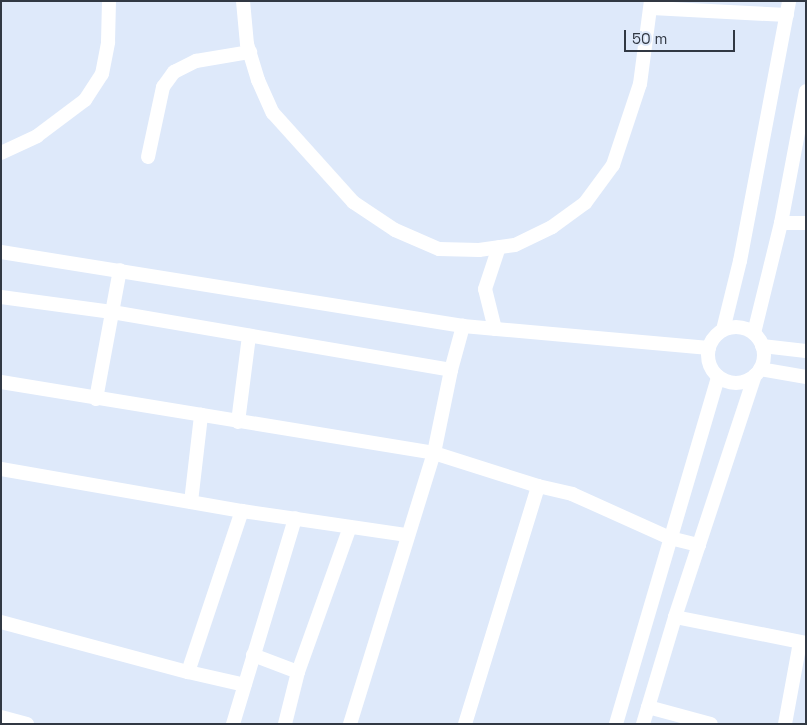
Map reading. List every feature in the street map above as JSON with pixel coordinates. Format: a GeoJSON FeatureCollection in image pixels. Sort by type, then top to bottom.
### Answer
{"type":"FeatureCollection","features":[{"type":"Feature","properties":{"kind":"street"},"geometry":{"type":"LineString","coordinates":[[1,153],[37,136],[85,100],[102,74],[108,42],[109,1]]}},
{"type":"Feature","properties":{"kind":"street"},"geometry":{"type":"LineString","coordinates":[[243,1],[250,52],[258,80],[273,113],[353,202],[395,230],[440,249],[479,250],[515,245],[552,227],[585,203],[613,165],[640,84],[651,5],[787,16]]}},
{"type":"Feature","properties":{"kind":"street"},"geometry":{"type":"LineString","coordinates":[[723,330],[740,261],[789,1]]}},
{"type":"Feature","properties":{"kind":"street"},"geometry":{"type":"LineString","coordinates":[[148,157],[163,88],[174,72],[196,61],[250,52]]}},
{"type":"Feature","properties":{"kind":"street"},"geometry":{"type":"LineString","coordinates":[[754,333],[781,223],[806,91]]}},
{"type":"Feature","properties":{"kind":"street"},"geometry":{"type":"LineString","coordinates":[[781,223],[806,223]]}},
{"type":"Feature","properties":{"kind":"street"},"geometry":{"type":"LineString","coordinates":[[495,329],[485,289],[499,247]]}},
{"type":"Feature","properties":{"kind":"street"},"geometry":{"type":"LineString","coordinates":[[1,252],[463,326],[709,348]]}},
{"type":"Feature","properties":{"kind":"street"},"geometry":{"type":"LineString","coordinates":[[96,399],[120,270]]}},
{"type":"Feature","properties":{"kind":"street"},"geometry":{"type":"LineString","coordinates":[[1,297],[112,312],[451,370]]}},
{"type":"Feature","properties":{"kind":"street"},"geometry":{"type":"LineString","coordinates":[[350,724],[434,452],[451,370],[463,326]]}},
{"type":"Feature","properties":{"kind":"street"},"geometry":{"type":"LineString","coordinates":[[643,724],[675,617],[757,372],[763,362],[762,346],[754,333],[739,327],[723,330],[717,335],[709,348],[709,364],[718,377],[733,383],[741,382],[757,372],[806,377]]}},
{"type":"Feature","properties":{"kind":"street"},"geometry":{"type":"LineString","coordinates":[[238,422],[250,336]]}},
{"type":"Feature","properties":{"kind":"street"},"geometry":{"type":"LineString","coordinates":[[762,346],[806,351]]}},
{"type":"Feature","properties":{"kind":"street"},"geometry":{"type":"LineString","coordinates":[[616,724],[718,377]]}},
{"type":"Feature","properties":{"kind":"street"},"geometry":{"type":"LineString","coordinates":[[1,382],[238,422],[434,452],[538,486],[572,494],[670,538],[699,545]]}},
{"type":"Feature","properties":{"kind":"street"},"geometry":{"type":"LineString","coordinates":[[191,502],[201,416]]}},
{"type":"Feature","properties":{"kind":"street"},"geometry":{"type":"LineString","coordinates":[[1,469],[242,511],[408,535]]}},
{"type":"Feature","properties":{"kind":"street"},"geometry":{"type":"LineString","coordinates":[[465,724],[538,486]]}},
{"type":"Feature","properties":{"kind":"street"},"geometry":{"type":"LineString","coordinates":[[188,672],[242,511]]}},
{"type":"Feature","properties":{"kind":"street"},"geometry":{"type":"LineString","coordinates":[[233,724],[295,518]]}},
{"type":"Feature","properties":{"kind":"street"},"geometry":{"type":"LineString","coordinates":[[285,724],[298,672],[350,527]]}},
{"type":"Feature","properties":{"kind":"street"},"geometry":{"type":"LineString","coordinates":[[675,617],[803,642],[785,724]]}},
{"type":"Feature","properties":{"kind":"street"},"geometry":{"type":"LineString","coordinates":[[1,622],[244,685]]}},
{"type":"Feature","properties":{"kind":"street"},"geometry":{"type":"LineString","coordinates":[[253,655],[298,672]]}},
{"type":"Feature","properties":{"kind":"street"},"geometry":{"type":"LineString","coordinates":[[648,707],[710,724]]}},
{"type":"Feature","properties":{"kind":"street"},"geometry":{"type":"LineString","coordinates":[[1,718],[27,724]]}}]}
